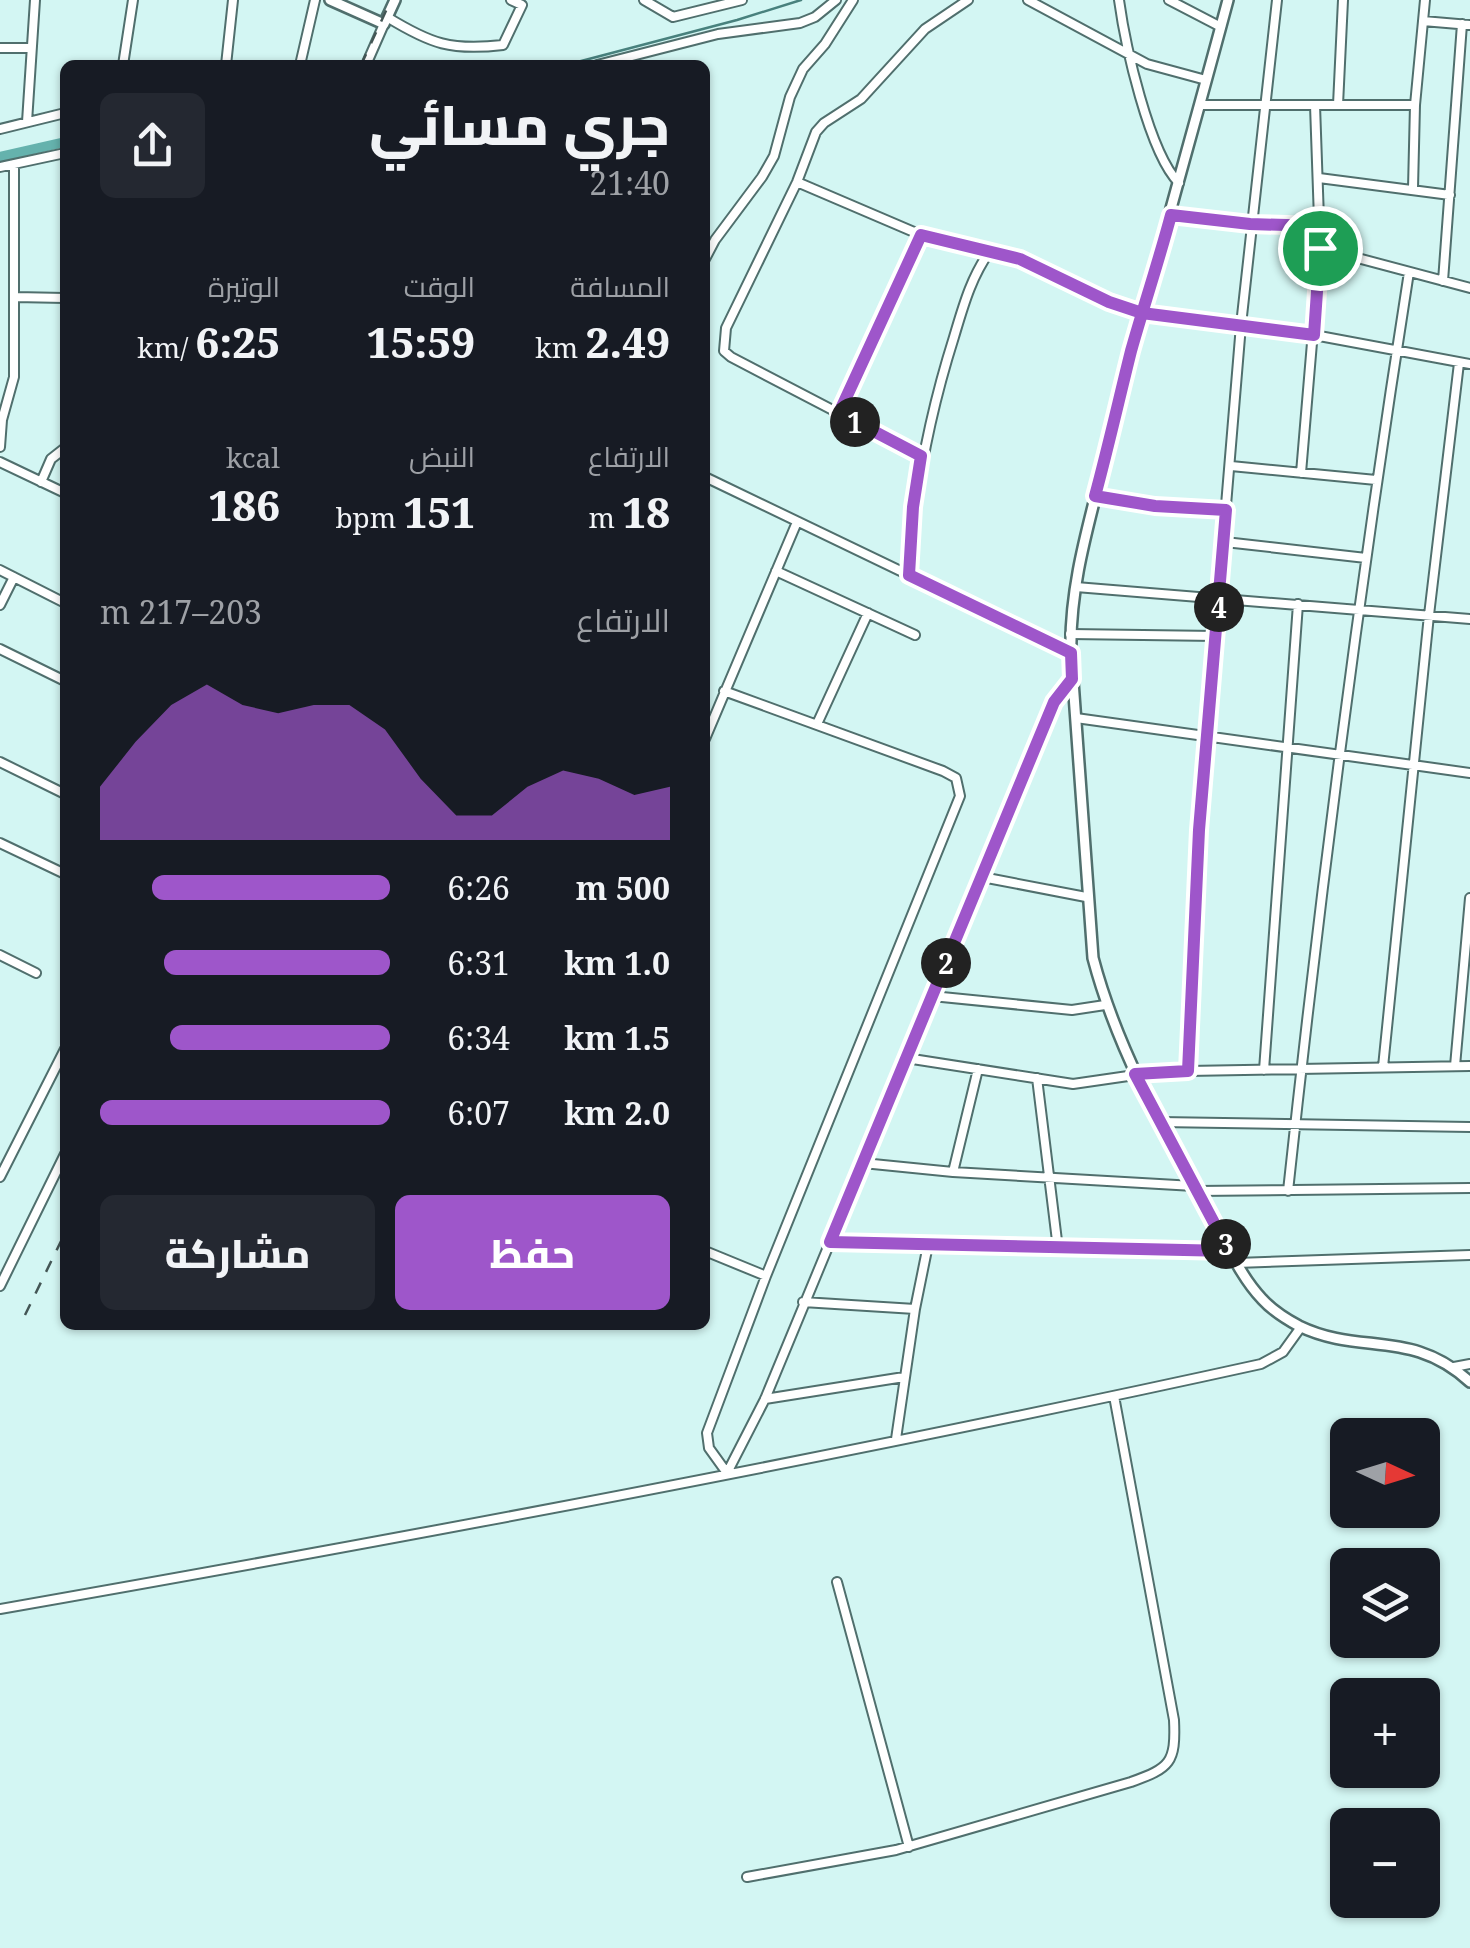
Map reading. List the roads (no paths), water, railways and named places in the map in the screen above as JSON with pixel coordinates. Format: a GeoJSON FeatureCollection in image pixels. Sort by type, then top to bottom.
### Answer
{"type":"FeatureCollection","features":[{"type":"Feature","properties":{"kind":"street"},"geometry":{"type":"LineString","coordinates":[[27,122],[35,0]]}},
{"type":"Feature","properties":{"kind":"street"},"geometry":{"type":"LineString","coordinates":[[124,60],[133,0]]}},
{"type":"Feature","properties":{"kind":"street"},"geometry":{"type":"LineString","coordinates":[[227,60],[233,0]]}},
{"type":"Feature","properties":{"kind":"street"},"geometry":{"type":"LineString","coordinates":[[301,60],[315,0]]}},
{"type":"Feature","properties":{"kind":"street"},"geometry":{"type":"LineString","coordinates":[[330,0],[428,40],[470,49],[504,45],[522,6],[511,0]]}},
{"type":"Feature","properties":{"kind":"street"},"geometry":{"type":"LineString","coordinates":[[368,60],[395,0]]}},
{"type":"Feature","properties":{"kind":"street"},"geometry":{"type":"LineString","coordinates":[[644,0],[674,17],[742,0]]}},
{"type":"Feature","properties":{"kind":"street"},"geometry":{"type":"LineString","coordinates":[[617,60],[718,34],[800,23],[815,17],[836,0]]}},
{"type":"Feature","properties":{"kind":"street"},"geometry":{"type":"LineString","coordinates":[[710,250],[774,156],[790,97],[803,69],[825,44],[852,0]]}},
{"type":"Feature","properties":{"kind":"street"},"geometry":{"type":"LineString","coordinates":[[921,456],[724,351],[726,328],[798,182],[810,143],[824,123],[862,99],[925,30],[968,0]]}},
{"type":"Feature","properties":{"kind":"street"},"geometry":{"type":"LineString","coordinates":[[1028,0],[1166,72],[1206,80]]}},
{"type":"Feature","properties":{"kind":"street"},"geometry":{"type":"LineString","coordinates":[[1118,0],[1127,54],[1166,167],[1180,183]]}},
{"type":"Feature","properties":{"kind":"street"},"geometry":{"type":"LineString","coordinates":[[1169,0],[1221,26]]}},
{"type":"Feature","properties":{"kind":"street"},"geometry":{"type":"LineString","coordinates":[[1228,0],[1142,313],[1076,587],[1070,634],[1072,679],[1093,958],[1105,1005],[1135,1074],[1229,1251],[1261,1298],[1301,1327],[1408,1347],[1454,1367],[1470,1382]]}},
{"type":"Feature","properties":{"kind":"street"},"geometry":{"type":"LineString","coordinates":[[1188,1071],[1199,830],[1250,224],[1277,0]]}},
{"type":"Feature","properties":{"kind":"street"},"geometry":{"type":"LineString","coordinates":[[1338,105],[1343,0]]}},
{"type":"Feature","properties":{"kind":"street"},"geometry":{"type":"LineString","coordinates":[[1413,188],[1425,0]]}},
{"type":"Feature","properties":{"kind":"street"},"geometry":{"type":"LineString","coordinates":[[1423,21],[1466,24],[1444,281]]}},
{"type":"Feature","properties":{"kind":"street"},"geometry":{"type":"LineString","coordinates":[[0,48],[30,48]]}},
{"type":"Feature","properties":{"kind":"street"},"geometry":{"type":"LineString","coordinates":[[1200,105],[1416,105]]}},
{"type":"Feature","properties":{"kind":"street"},"geometry":{"type":"LineString","coordinates":[[1302,473],[1320,248],[1315,105]]}},
{"type":"Feature","properties":{"kind":"street"},"geometry":{"type":"LineString","coordinates":[[0,129],[60,113]]}},
{"type":"Feature","properties":{"kind":"street"},"geometry":{"type":"LineString","coordinates":[[0,167],[60,154]]}},
{"type":"Feature","properties":{"kind":"street"},"geometry":{"type":"LineString","coordinates":[[0,447],[2,420],[14,376],[14,164]]}},
{"type":"Feature","properties":{"kind":"street"},"geometry":{"type":"LineString","coordinates":[[1319,178],[1450,194]]}},
{"type":"Feature","properties":{"kind":"street"},"geometry":{"type":"LineString","coordinates":[[798,182],[921,235],[1020,259],[1109,302],[1142,313],[1314,335],[1470,364]]}},
{"type":"Feature","properties":{"kind":"street"},"geometry":{"type":"LineString","coordinates":[[1171,215],[1250,224],[1320,226]]}},
{"type":"Feature","properties":{"kind":"street"},"geometry":{"type":"LineString","coordinates":[[839,413],[921,235]]}},
{"type":"Feature","properties":{"kind":"street"},"geometry":{"type":"LineString","coordinates":[[1320,248],[1470,288]]}},
{"type":"Feature","properties":{"kind":"street"},"geometry":{"type":"LineString","coordinates":[[909,575],[921,456],[969,288],[990,251]]}},
{"type":"Feature","properties":{"kind":"street"},"geometry":{"type":"LineString","coordinates":[[0,258],[15,259]]}},
{"type":"Feature","properties":{"kind":"street"},"geometry":{"type":"LineString","coordinates":[[1288,1191],[1359,609],[1409,272]]}},
{"type":"Feature","properties":{"kind":"street"},"geometry":{"type":"LineString","coordinates":[[15,297],[60,298]]}},
{"type":"Feature","properties":{"kind":"street"},"geometry":{"type":"LineString","coordinates":[[1383,1068],[1459,363]]}},
{"type":"Feature","properties":{"kind":"street"},"geometry":{"type":"LineString","coordinates":[[41,482],[51,460],[60,452]]}},
{"type":"Feature","properties":{"kind":"street"},"geometry":{"type":"LineString","coordinates":[[0,462],[60,492]]}},
{"type":"Feature","properties":{"kind":"street"},"geometry":{"type":"LineString","coordinates":[[1232,466],[1376,480]]}},
{"type":"Feature","properties":{"kind":"street"},"geometry":{"type":"LineString","coordinates":[[710,479],[1071,653]]}},
{"type":"Feature","properties":{"kind":"street"},"geometry":{"type":"LineString","coordinates":[[1095,496],[1155,506],[1226,510]]}},
{"type":"Feature","properties":{"kind":"street"},"geometry":{"type":"LineString","coordinates":[[710,726],[796,522]]}},
{"type":"Feature","properties":{"kind":"street"},"geometry":{"type":"LineString","coordinates":[[1225,542],[1366,558]]}},
{"type":"Feature","properties":{"kind":"street"},"geometry":{"type":"LineString","coordinates":[[0,570],[60,600]]}},
{"type":"Feature","properties":{"kind":"street"},"geometry":{"type":"LineString","coordinates":[[776,570],[916,635]]}},
{"type":"Feature","properties":{"kind":"street"},"geometry":{"type":"LineString","coordinates":[[0,606],[14,577]]}},
{"type":"Feature","properties":{"kind":"street"},"geometry":{"type":"LineString","coordinates":[[1076,587],[1470,619]]}},
{"type":"Feature","properties":{"kind":"street"},"geometry":{"type":"LineString","coordinates":[[1264,1070],[1298,604]]}},
{"type":"Feature","properties":{"kind":"street"},"geometry":{"type":"LineString","coordinates":[[817,724],[868,613]]}},
{"type":"Feature","properties":{"kind":"street"},"geometry":{"type":"LineString","coordinates":[[1070,634],[1216,636]]}},
{"type":"Feature","properties":{"kind":"street"},"geometry":{"type":"LineString","coordinates":[[0,649],[60,679]]}},
{"type":"Feature","properties":{"kind":"street"},"geometry":{"type":"LineString","coordinates":[[727,1473],[765,1398],[1054,702],[1072,679]]}},
{"type":"Feature","properties":{"kind":"street"},"geometry":{"type":"LineString","coordinates":[[724,691],[951,775],[956,778],[960,796],[766,1276],[708,1433],[710,1448],[727,1473]]}},
{"type":"Feature","properties":{"kind":"street"},"geometry":{"type":"LineString","coordinates":[[1076,718],[1470,773]]}},
{"type":"Feature","properties":{"kind":"street"},"geometry":{"type":"LineString","coordinates":[[0,762],[60,792]]}},
{"type":"Feature","properties":{"kind":"street"},"geometry":{"type":"LineString","coordinates":[[0,843],[60,872]]}},
{"type":"Feature","properties":{"kind":"street"},"geometry":{"type":"LineString","coordinates":[[982,877],[1086,897]]}},
{"type":"Feature","properties":{"kind":"street"},"geometry":{"type":"LineString","coordinates":[[1455,1066],[1470,898]]}},
{"type":"Feature","properties":{"kind":"street"},"geometry":{"type":"LineString","coordinates":[[0,955],[36,972]]}},
{"type":"Feature","properties":{"kind":"street"},"geometry":{"type":"LineString","coordinates":[[932,996],[1072,1010],[1105,1005]]}},
{"type":"Feature","properties":{"kind":"street"},"geometry":{"type":"LineString","coordinates":[[906,1058],[1073,1084],[1188,1071],[1470,1066]]}},
{"type":"Feature","properties":{"kind":"street"},"geometry":{"type":"LineString","coordinates":[[0,1177],[60,1059]]}},
{"type":"Feature","properties":{"kind":"street"},"geometry":{"type":"LineString","coordinates":[[953,1172],[978,1069]]}},
{"type":"Feature","properties":{"kind":"street"},"geometry":{"type":"LineString","coordinates":[[1037,1078],[1058,1249]]}},
{"type":"Feature","properties":{"kind":"street"},"geometry":{"type":"LineString","coordinates":[[1160,1122],[1470,1128]]}},
{"type":"Feature","properties":{"kind":"street"},"geometry":{"type":"LineString","coordinates":[[863,1162],[1195,1188],[1288,1191],[1470,1188]]}},
{"type":"Feature","properties":{"kind":"street"},"geometry":{"type":"LineString","coordinates":[[0,1286],[60,1164]]}},
{"type":"Feature","properties":{"kind":"street"},"geometry":{"type":"LineString","coordinates":[[830,1242],[1229,1251]]}},
{"type":"Feature","properties":{"kind":"street"},"geometry":{"type":"LineString","coordinates":[[896,1439],[928,1246]]}},
{"type":"Feature","properties":{"kind":"street"},"geometry":{"type":"LineString","coordinates":[[710,1253],[766,1276]]}},
{"type":"Feature","properties":{"kind":"street"},"geometry":{"type":"LineString","coordinates":[[1236,1263],[1470,1255]]}},
{"type":"Feature","properties":{"kind":"street"},"geometry":{"type":"LineString","coordinates":[[803,1302],[915,1309]]}},
{"type":"Feature","properties":{"kind":"street"},"geometry":{"type":"LineString","coordinates":[[0,1608],[581,1504],[1114,1396],[1261,1364],[1283,1352],[1301,1327]]}},
{"type":"Feature","properties":{"kind":"street"},"geometry":{"type":"LineString","coordinates":[[1454,1367],[1470,1364]]}},
{"type":"Feature","properties":{"kind":"street"},"geometry":{"type":"LineString","coordinates":[[765,1398],[904,1377]]}},
{"type":"Feature","properties":{"kind":"street"},"geometry":{"type":"LineString","coordinates":[[747,1876],[909,1847],[1130,1782],[1158,1772],[1172,1760],[1176,1747],[1174,1720],[1114,1396]]}},
{"type":"Feature","properties":{"kind":"street"},"geometry":{"type":"LineString","coordinates":[[837,1582],[909,1847]]}},
{"type":"Feature","properties":{"kind":"waterway"},"geometry":{"type":"LineString","coordinates":[[585,60],[801,0]]}},
{"type":"Feature","properties":{"kind":"waterway"},"geometry":{"type":"LineString","coordinates":[[0,157],[60,143]]}},
{"type":"Feature","properties":{"kind":"railway"},"geometry":{"type":"LineString","coordinates":[[363,60],[391,0]]}},
{"type":"Feature","properties":{"kind":"railway"},"geometry":{"type":"LineString","coordinates":[[25,1315],[60,1243]]}}]}
